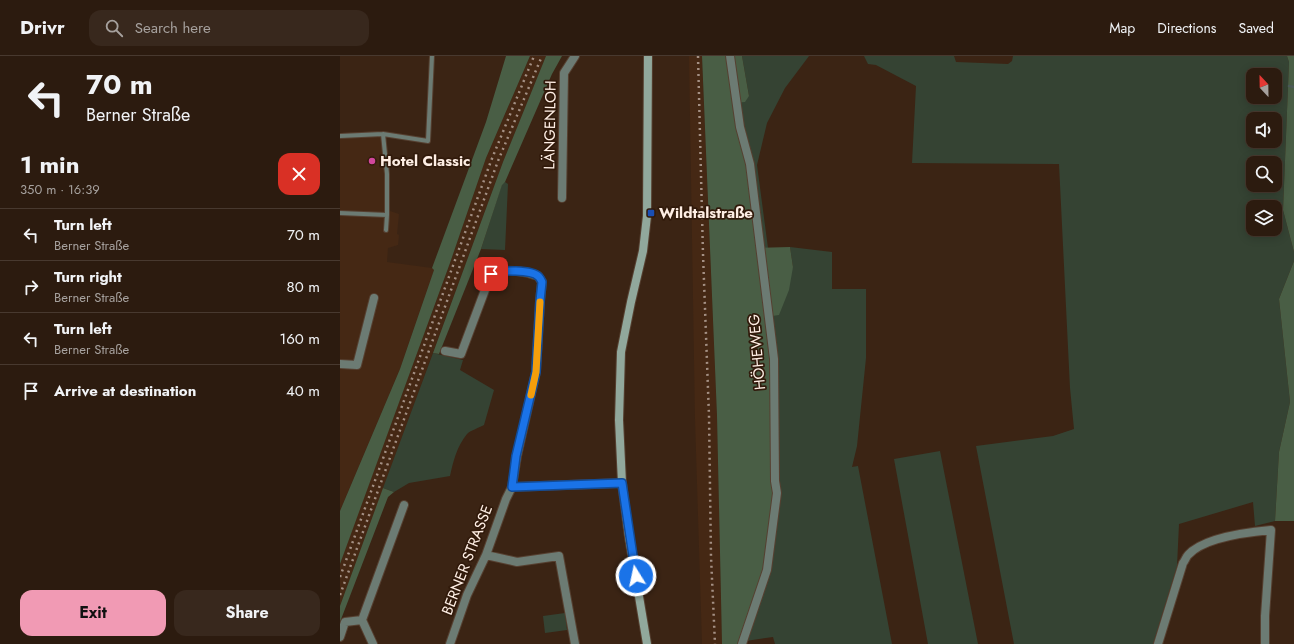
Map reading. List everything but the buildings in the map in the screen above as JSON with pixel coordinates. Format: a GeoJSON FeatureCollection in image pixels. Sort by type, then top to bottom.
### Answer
{"type":"FeatureCollection","features":[{"type":"Feature","properties":{"kind":"street","name":"LÄNGENLOH"},"geometry":{"type":"LineString","coordinates":[[562,198],[564,73],[575,56]]}},
{"type":"Feature","properties":{"kind":"street"},"geometry":{"type":"LineString","coordinates":[[647,644],[629,537],[622,483],[619,420],[621,352],[643,251],[647,216],[648,56]]}},
{"type":"Feature","properties":{"kind":"street","name":"HÖHEWEG"},"geometry":{"type":"LineString","coordinates":[[730,56],[740,126],[750,164],[774,360],[775,481],[777,493],[767,570],[742,644]]}},
{"type":"Feature","properties":{"kind":"street","name":"BERNER STRASSE"},"geometry":{"type":"LineString","coordinates":[[445,351],[461,354],[491,274],[498,271],[524,272],[538,276],[542,282],[536,372],[516,456],[512,487],[506,499],[486,555],[467,596],[450,644]]}},
{"type":"Feature","properties":{"kind":"street"},"geometry":{"type":"LineString","coordinates":[[340,364],[357,364],[374,298]]}},
{"type":"Feature","properties":{"kind":"street"},"geometry":{"type":"LineString","coordinates":[[512,487],[622,483]]}},
{"type":"Feature","properties":{"kind":"street"},"geometry":{"type":"LineString","coordinates":[[373,644],[362,620],[404,504]]}},
{"type":"Feature","properties":{"kind":"street"},"geometry":{"type":"LineString","coordinates":[[1158,644],[1183,563],[1188,555],[1197,548],[1216,540],[1252,532],[1271,530],[1265,644]]}},
{"type":"Feature","properties":{"kind":"street"},"geometry":{"type":"LineString","coordinates":[[486,555],[517,562],[559,556],[575,644]]}},
{"type":"Feature","properties":{"kind":"street"},"geometry":{"type":"LineString","coordinates":[[340,637],[345,622],[362,620]]}},
{"type":"Feature","properties":{"kind":"lane"},"geometry":{"type":"LineString","coordinates":[[340,136],[384,134],[428,141],[432,56]]}},
{"type":"Feature","properties":{"kind":"lane"},"geometry":{"type":"LineString","coordinates":[[384,134],[387,174],[386,230]]}},
{"type":"Feature","properties":{"kind":"lane"},"geometry":{"type":"LineString","coordinates":[[340,213],[387,215]]}},
{"type":"Feature","properties":{"kind":"shaded area"},"geometry":{"type":"Polygon","coordinates":[[[530,56],[546,56],[503,162],[340,606],[340,564],[346,546],[450,263],[486,158],[530,56]]]}},
{"type":"Feature","properties":{"kind":"shaded area"},"geometry":{"type":"Polygon","coordinates":[[[689,56],[702,56],[717,416],[722,644],[702,644],[695,419],[689,56]]]}},
{"type":"Feature","properties":{"kind":"shaded area"},"geometry":{"type":"Polygon","coordinates":[[[375,131],[385,133],[390,211],[399,214],[397,234],[399,235],[398,245],[388,248],[387,262],[432,268],[434,270],[400,369],[340,511],[340,133],[375,131]]]}},
{"type":"Feature","properties":{"kind":"green space"},"geometry":{"type":"Polygon","coordinates":[[[506,56],[530,56],[486,158],[450,263],[340,564],[340,511],[400,369],[434,270],[432,268],[486,122],[506,56]]]}},
{"type":"Feature","properties":{"kind":"green space"},"geometry":{"type":"Polygon","coordinates":[[[546,56],[562,56],[552,74],[505,182],[502,185],[481,249],[439,354],[433,353],[503,162],[546,56]]]}},
{"type":"Feature","properties":{"kind":"green space"},"geometry":{"type":"Polygon","coordinates":[[[702,56],[742,56],[749,96],[745,102],[734,103],[746,164],[757,248],[790,247],[793,267],[789,290],[779,315],[765,317],[770,360],[773,495],[765,566],[739,644],[722,644],[717,416],[702,56]]]}},
{"type":"Feature","properties":{"kind":"green space"},"geometry":{"type":"Polygon","coordinates":[[[742,56],[809,56],[785,88],[767,123],[757,165],[768,248],[757,248],[733,103],[749,96],[742,56]]]}},
{"type":"Feature","properties":{"kind":"green space"},"geometry":{"type":"Polygon","coordinates":[[[864,56],[954,56],[956,62],[1008,64],[1012,61],[1013,56],[1287,56],[1289,62],[1283,210],[1294,252],[1294,261],[1279,299],[1290,402],[1279,452],[1275,521],[1255,526],[1253,502],[1179,524],[1177,566],[1153,644],[1014,644],[976,446],[1053,436],[1074,429],[1070,388],[1059,164],[912,163],[916,86],[876,65],[868,64],[864,56]]]}},
{"type":"Feature","properties":{"kind":"green space"},"geometry":{"type":"Polygon","coordinates":[[[1287,56],[1294,56],[1294,252],[1283,210],[1289,62],[1287,56]]]}},
{"type":"Feature","properties":{"kind":"green space"},"geometry":{"type":"Polygon","coordinates":[[[505,182],[508,184],[505,250],[481,249],[502,184],[505,182]]]}},
{"type":"Feature","properties":{"kind":"green space"},"geometry":{"type":"Polygon","coordinates":[[[790,247],[832,252],[832,289],[866,289],[866,358],[857,446],[852,467],[858,466],[892,644],[775,644],[773,637],[739,642],[773,495],[770,360],[764,317],[793,267],[790,247]]]}},
{"type":"Feature","properties":{"kind":"green space"},"geometry":{"type":"Polygon","coordinates":[[[1294,261],[1294,521],[1275,521],[1279,452],[1290,402],[1279,299],[1294,261]]]}},
{"type":"Feature","properties":{"kind":"green space"},"geometry":{"type":"Polygon","coordinates":[[[433,353],[463,360],[460,370],[494,390],[484,425],[467,434],[456,454],[450,476],[409,483],[394,492],[383,488],[433,353]]]}},
{"type":"Feature","properties":{"kind":"green space"},"geometry":{"type":"Polygon","coordinates":[[[940,451],[978,644],[928,644],[894,459],[940,451]]]}},
{"type":"Feature","properties":{"kind":"green space"},"geometry":{"type":"Polygon","coordinates":[[[383,488],[394,492],[388,497],[340,622],[340,606],[383,488]]]}},
{"type":"Feature","properties":{"kind":"green space"},"geometry":{"type":"Polygon","coordinates":[[[565,613],[567,630],[545,633],[543,616],[565,613]]]}},
{"type":"Feature","properties":{"kind":"waterway"},"geometry":{"type":"LineString","coordinates":[[1289,86],[1294,87]]}},
{"type":"Feature","properties":{"kind":"railway"},"geometry":{"type":"LineString","coordinates":[[340,577],[491,161],[534,56]]}},
{"type":"Feature","properties":{"kind":"railway"},"geometry":{"type":"LineString","coordinates":[[340,595],[498,161],[542,56]]}},
{"type":"Feature","properties":{"kind":"railway"},"geometry":{"type":"LineString","coordinates":[[698,56],[709,416],[711,557],[715,644]]}},
{"type":"Feature","properties":{"kind":"slow traffic"},"geometry":{"type":"LineString","coordinates":[[531,395],[536,372],[540,302]]}},
{"type":"Feature","properties":{"kind":"place","name":"Hotel Classic"},"geometry":{"type":"Point","coordinates":[372,161]}},
{"type":"Feature","properties":{"kind":"place","name":"Wildtalstraße"},"geometry":{"type":"Point","coordinates":[651,213]}},
{"type":"Feature","properties":{"kind":"route"},"geometry":{"type":"LineString","coordinates":[[491,274],[498,271],[531,273],[538,276],[542,282],[536,372],[516,456],[512,487],[622,483],[636,576]]}}]}
